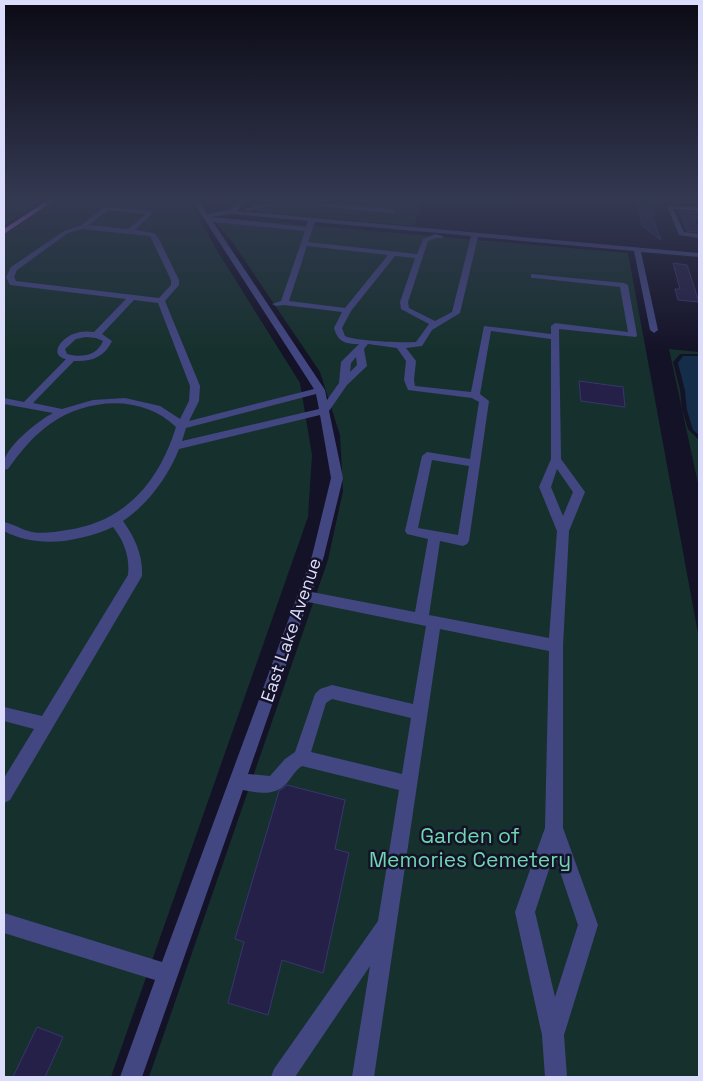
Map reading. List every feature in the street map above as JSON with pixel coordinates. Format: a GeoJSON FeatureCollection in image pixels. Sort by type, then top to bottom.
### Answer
{"type":"FeatureCollection","features":[{"type":"Feature","properties":{"kind":"street"},"geometry":{"type":"LineString","coordinates":[[13,283],[10,277],[14,269],[40,250]]}},
{"type":"Feature","properties":{"kind":"street"},"geometry":{"type":"LineString","coordinates":[[161,301],[175,284],[162,250]]}},
{"type":"Feature","properties":{"kind":"street","name":"East Lake Avenue"},"geometry":{"type":"LineString","coordinates":[[131,1077],[318,556],[337,478],[320,390],[229,250]]}},
{"type":"Feature","properties":{"kind":"street"},"geometry":{"type":"LineString","coordinates":[[284,303],[301,250]]}},
{"type":"Feature","properties":{"kind":"street"},"geometry":{"type":"LineString","coordinates":[[368,250],[420,256]]}},
{"type":"Feature","properties":{"kind":"street"},"geometry":{"type":"LineString","coordinates":[[422,250],[404,302],[406,309],[433,324]]}},
{"type":"Feature","properties":{"kind":"street"},"geometry":{"type":"LineString","coordinates":[[394,253],[347,310],[338,328],[341,337],[348,341],[366,341],[400,346],[419,344],[423,335],[433,324],[456,313],[471,250]]}},
{"type":"Feature","properties":{"kind":"street"},"geometry":{"type":"LineString","coordinates":[[637,250],[654,330]]}},
{"type":"Feature","properties":{"kind":"street"},"geometry":{"type":"LineString","coordinates":[[643,250],[699,255]]}},
{"type":"Feature","properties":{"kind":"street"},"geometry":{"type":"LineString","coordinates":[[534,276],[624,285],[633,335],[555,326],[556,459],[545,487],[562,531]]}},
{"type":"Feature","properties":{"kind":"street"},"geometry":{"type":"LineString","coordinates":[[4,290],[13,283],[161,301]]}},
{"type":"Feature","properties":{"kind":"street"},"geometry":{"type":"LineString","coordinates":[[96,335],[132,298]]}},
{"type":"Feature","properties":{"kind":"street"},"geometry":{"type":"LineString","coordinates":[[4,526],[21,536],[39,538],[82,533],[115,520],[132,508],[146,493],[164,468],[175,446],[181,426],[194,401],[195,386],[161,301]]}},
{"type":"Feature","properties":{"kind":"street"},"geometry":{"type":"LineString","coordinates":[[265,307],[284,303],[332,310],[347,310]]}},
{"type":"Feature","properties":{"kind":"street"},"geometry":{"type":"LineString","coordinates":[[476,396],[487,328],[555,337]]}},
{"type":"Feature","properties":{"kind":"street"},"geometry":{"type":"LineString","coordinates":[[80,335],[96,335],[105,337],[108,340],[107,345],[98,354],[90,358],[72,358],[64,356],[61,348],[80,335]]}},
{"type":"Feature","properties":{"kind":"street"},"geometry":{"type":"LineString","coordinates":[[344,383],[346,362],[366,341]]}},
{"type":"Feature","properties":{"kind":"street"},"geometry":{"type":"LineString","coordinates":[[400,346],[412,361],[409,380],[411,388],[476,396],[484,401],[475,463],[463,541],[411,531],[427,456],[475,463]]}},
{"type":"Feature","properties":{"kind":"street"},"geometry":{"type":"LineString","coordinates":[[175,446],[216,438],[285,418],[324,411],[344,383],[362,366],[360,349]]}},
{"type":"Feature","properties":{"kind":"street"},"geometry":{"type":"LineString","coordinates":[[26,405],[72,358]]}},
{"type":"Feature","properties":{"kind":"street"},"geometry":{"type":"LineString","coordinates":[[181,426],[320,390]]}},
{"type":"Feature","properties":{"kind":"street"},"geometry":{"type":"LineString","coordinates":[[4,466],[41,426],[63,412],[104,401],[135,400],[166,412],[174,417],[181,426]]}},
{"type":"Feature","properties":{"kind":"street"},"geometry":{"type":"LineString","coordinates":[[4,401],[63,412]]}},
{"type":"Feature","properties":{"kind":"street"},"geometry":{"type":"LineString","coordinates":[[556,459],[579,492],[562,531],[556,646],[554,828],[525,912],[553,1035],[556,1077]]}},
{"type":"Feature","properties":{"kind":"street"},"geometry":{"type":"LineString","coordinates":[[4,794],[135,576],[136,566],[132,548],[115,520]]}},
{"type":"Feature","properties":{"kind":"street"},"geometry":{"type":"LineString","coordinates":[[363,1077],[420,713],[435,536]]}},
{"type":"Feature","properties":{"kind":"street"},"geometry":{"type":"LineString","coordinates":[[304,596],[556,646]]}},
{"type":"Feature","properties":{"kind":"street"},"geometry":{"type":"LineString","coordinates":[[301,758],[320,699],[325,694],[332,692],[420,713]]}},
{"type":"Feature","properties":{"kind":"street"},"geometry":{"type":"LineString","coordinates":[[4,714],[46,724]]}},
{"type":"Feature","properties":{"kind":"street"},"geometry":{"type":"LineString","coordinates":[[238,780],[260,786],[268,785],[277,781],[292,762],[301,758],[409,784]]}},
{"type":"Feature","properties":{"kind":"street"},"geometry":{"type":"LineString","coordinates":[[553,1035],[588,925],[554,828]]}},
{"type":"Feature","properties":{"kind":"street"},"geometry":{"type":"LineString","coordinates":[[4,923],[169,974]]}},
{"type":"Feature","properties":{"kind":"street"},"geometry":{"type":"LineString","coordinates":[[282,1077],[388,924]]}},
{"type":"Feature","properties":{"kind":"green space"},"geometry":{"type":"Polygon","coordinates":[[[4,250],[217,250],[300,383],[312,455],[308,517],[111,1077],[4,1077],[4,250]]]}},
{"type":"Feature","properties":{"kind":"green space","name":"Garden of Memories Cemetery"},"geometry":{"type":"Polygon","coordinates":[[[238,250],[598,250],[628,253],[699,639],[699,1077],[149,1077],[328,560],[343,491],[340,435],[320,372],[238,250]]]}},
{"type":"Feature","properties":{"kind":"green space"},"geometry":{"type":"Polygon","coordinates":[[[669,349],[699,352],[699,354],[680,354],[673,362],[688,429],[699,440],[699,488],[669,349]]]}},
{"type":"Feature","properties":{"kind":"water"},"geometry":{"type":"Polygon","coordinates":[[[683,356],[699,356],[699,435],[693,430],[687,410],[685,391],[678,363],[683,356]]]}},
{"type":"Feature","properties":{"kind":"building"},"geometry":{"type":"Polygon","coordinates":[[[673,263],[687,265],[699,302],[678,300],[675,289],[680,289],[673,263]]]}},
{"type":"Feature","properties":{"kind":"building"},"geometry":{"type":"Polygon","coordinates":[[[579,381],[623,387],[625,407],[581,401],[579,381]]]}},
{"type":"Feature","properties":{"kind":"building"},"geometry":{"type":"Polygon","coordinates":[[[287,785],[345,800],[335,849],[349,853],[323,973],[282,960],[268,1015],[228,1003],[244,942],[235,939],[279,791],[287,785]]]}},
{"type":"Feature","properties":{"kind":"building"},"geometry":{"type":"Polygon","coordinates":[[[37,1027],[63,1037],[45,1077],[13,1077],[37,1027]]]}}]}
